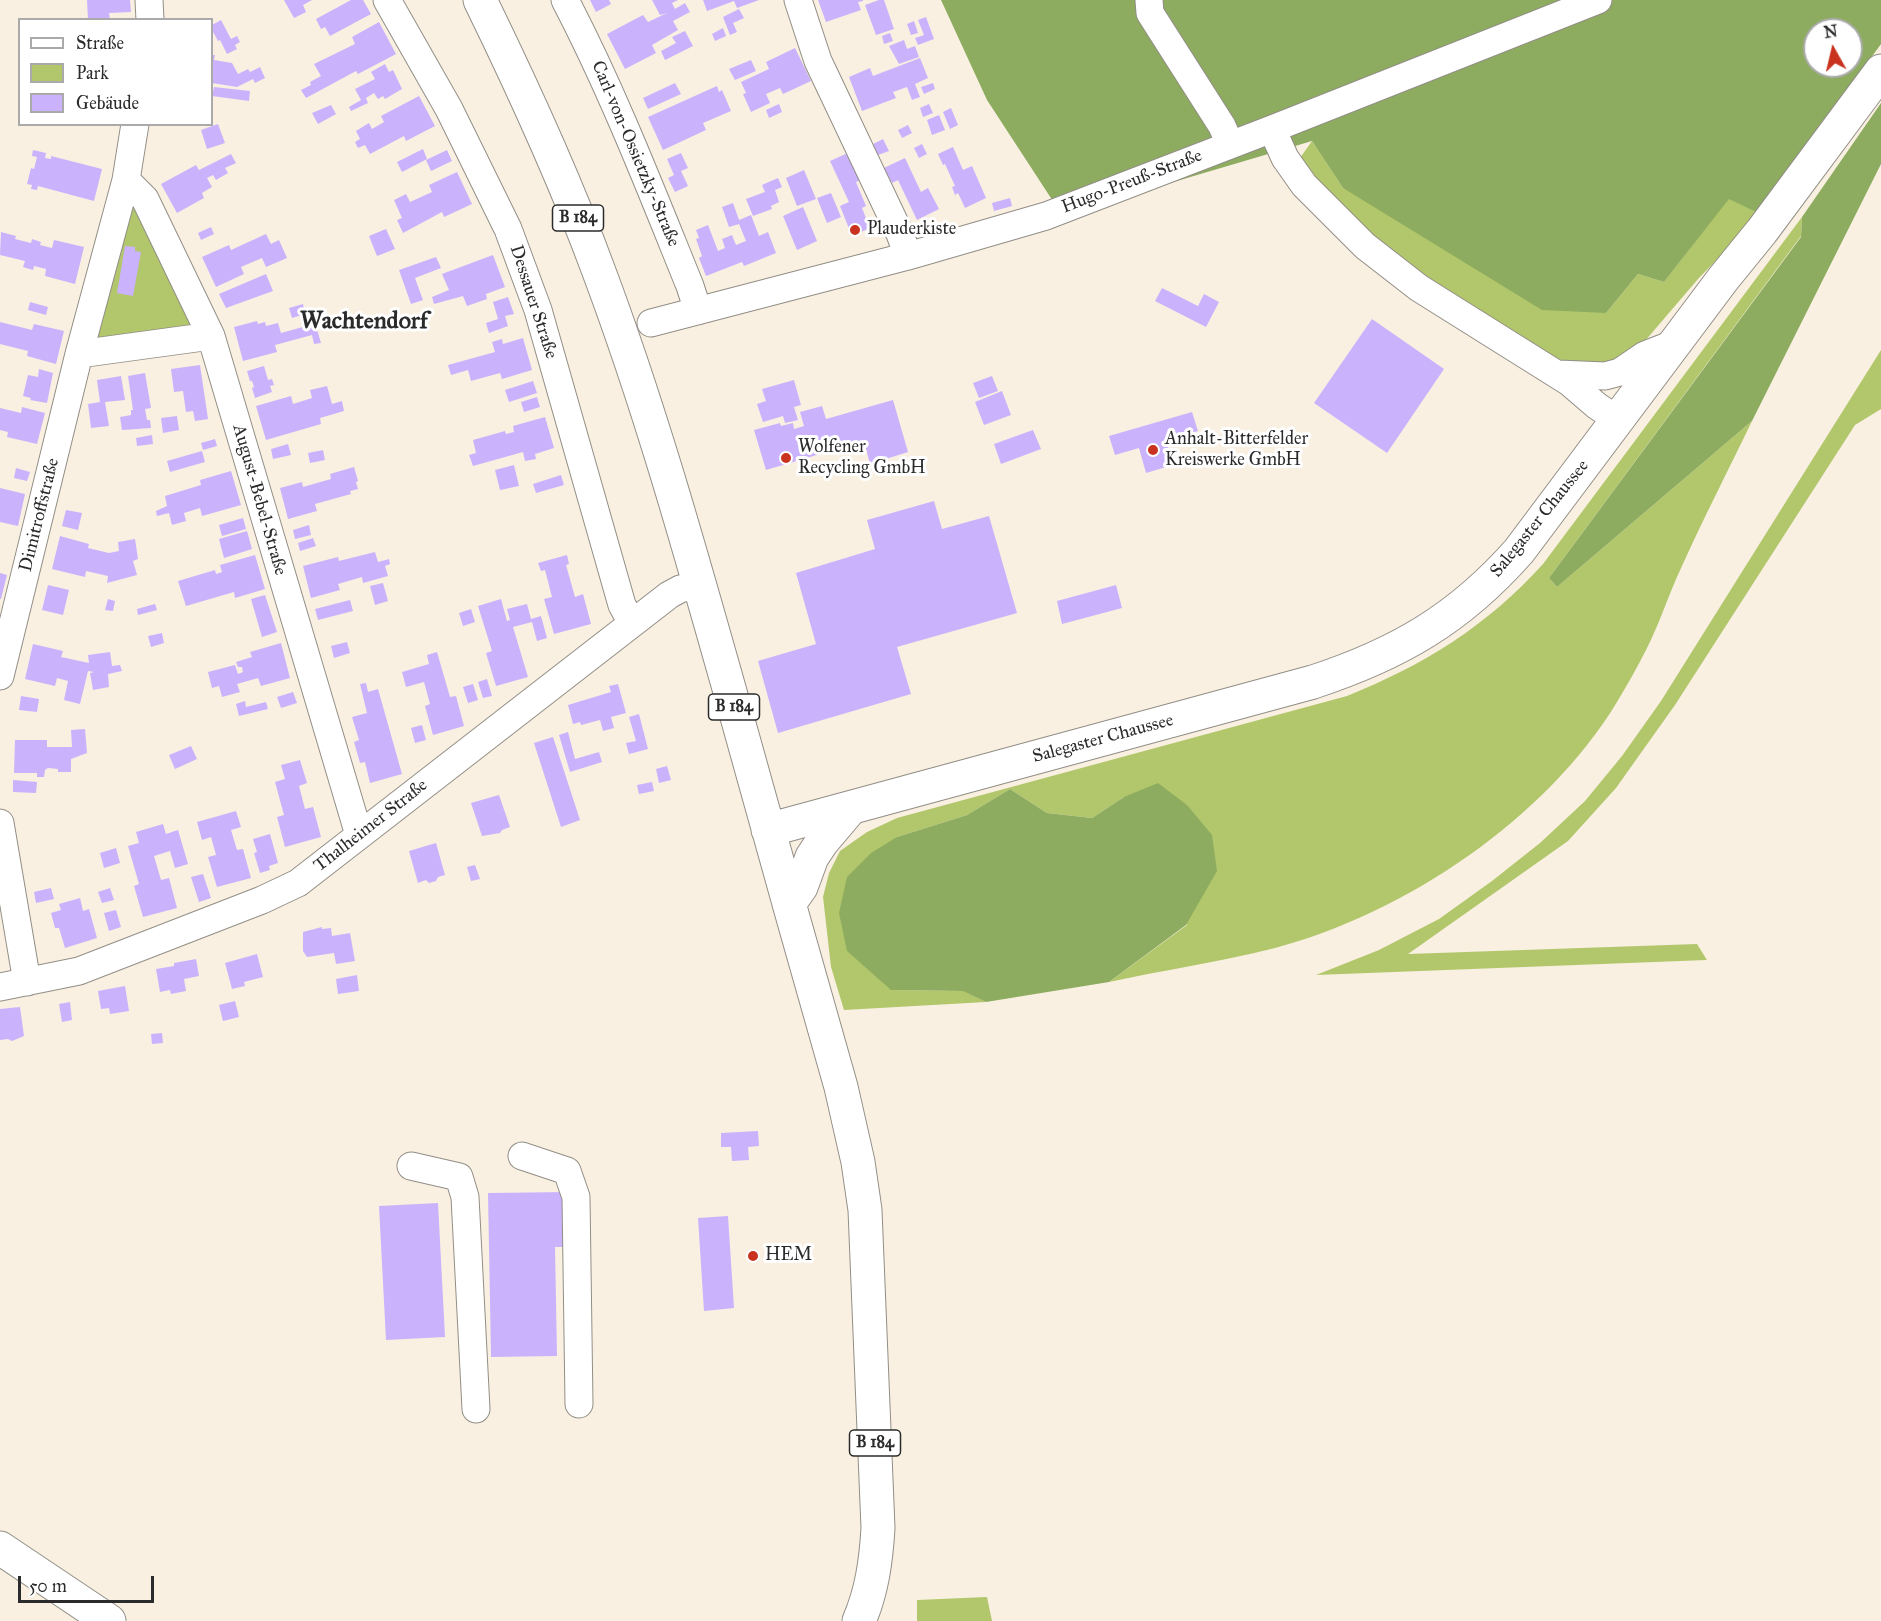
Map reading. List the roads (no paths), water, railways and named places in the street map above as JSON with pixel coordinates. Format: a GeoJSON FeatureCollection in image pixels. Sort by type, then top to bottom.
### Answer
{"type":"FeatureCollection","features":[{"type":"Feature","properties":{"kind":"main road","name":"B 184"},"geometry":{"type":"LineString","coordinates":[[480,0],[538,123],[598,270],[658,442],[841,1087],[858,1162],[865,1210],[877,1503],[874,1572],[866,1605],[859,1621]]}},
{"type":"Feature","properties":{"kind":"main road","name":"Salegaster Chaussee"},"geometry":{"type":"LineString","coordinates":[[768,830],[1313,682],[1390,652],[1414,640],[1449,617],[1501,572],[1542,521],[1673,344],[1795,188],[1881,71]]}},
{"type":"Feature","properties":{"kind":"main road"},"geometry":{"type":"LineString","coordinates":[[789,904],[801,887],[811,859],[850,809]]}},
{"type":"Feature","properties":{"kind":"main road"},"geometry":{"type":"LineString","coordinates":[[0,1548],[109,1621]]}},
{"type":"Feature","properties":{"kind":"street"},"geometry":{"type":"LineString","coordinates":[[149,0],[150,18]]}},
{"type":"Feature","properties":{"kind":"street","name":"Dessauer Straße"},"geometry":{"type":"LineString","coordinates":[[387,0],[449,109],[508,229],[538,310],[622,605],[632,623]]}},
{"type":"Feature","properties":{"kind":"street","name":"Carl-von-Ossietzky-Straße"},"geometry":{"type":"LineString","coordinates":[[565,0],[590,47],[628,134],[698,310]]}},
{"type":"Feature","properties":{"kind":"street"},"geometry":{"type":"LineString","coordinates":[[798,0],[818,60],[900,234],[908,256]]}},
{"type":"Feature","properties":{"kind":"street"},"geometry":{"type":"LineString","coordinates":[[1149,0],[1150,13],[1222,126],[1230,144]]}},
{"type":"Feature","properties":{"kind":"street","name":"Hugo-Preuß-Straße"},"geometry":{"type":"LineString","coordinates":[[651,323],[908,256],[1046,216],[1598,0]]}},
{"type":"Feature","properties":{"kind":"street","name":"Dimitroffstraße"},"geometry":{"type":"LineString","coordinates":[[0,676],[79,354],[126,180],[135,126]]}},
{"type":"Feature","properties":{"kind":"street"},"geometry":{"type":"LineString","coordinates":[[1272,129],[1285,158],[1304,185],[1365,246],[1419,288],[1558,374],[1618,420]]}},
{"type":"Feature","properties":{"kind":"street","name":"August-Bebel-Straße"},"geometry":{"type":"LineString","coordinates":[[126,180],[145,199],[211,336],[359,836]]}},
{"type":"Feature","properties":{"kind":"street"},"geometry":{"type":"LineString","coordinates":[[79,354],[211,336]]}},
{"type":"Feature","properties":{"kind":"street"},"geometry":{"type":"LineString","coordinates":[[1558,374],[1605,376],[1620,372],[1645,355],[1673,344]]}},
{"type":"Feature","properties":{"kind":"street","name":"Thalheimer Straße"},"geometry":{"type":"LineString","coordinates":[[0,987],[79,971],[262,900],[298,883],[669,595],[680,589],[700,584]]}},
{"type":"Feature","properties":{"kind":"street"},"geometry":{"type":"LineString","coordinates":[[0,823],[27,982]]}},
{"type":"Feature","properties":{"kind":"street"},"geometry":{"type":"LineString","coordinates":[[522,1156],[567,1171],[576,1197],[579,1404]]}},
{"type":"Feature","properties":{"kind":"street"},"geometry":{"type":"LineString","coordinates":[[411,1166],[459,1178],[465,1197],[476,1409]]}},
{"type":"Feature","properties":{"kind":"place","name":"Plauderkiste"},"geometry":{"type":"Point","coordinates":[855,230]}},
{"type":"Feature","properties":{"kind":"place","name":"Anhalt-Bitterfelder Kreiswerke GmbH"},"geometry":{"type":"Point","coordinates":[1153,450]}},
{"type":"Feature","properties":{"kind":"place","name":"Wolfener Recycling GmbH"},"geometry":{"type":"Point","coordinates":[786,458]}},
{"type":"Feature","properties":{"kind":"place","name":"HEM"},"geometry":{"type":"Point","coordinates":[753,1256]}},
{"type":"Feature","properties":{"kind":"district","name":"Wachtendorf"},"geometry":{"type":"Point","coordinates":[364,322]}}]}
